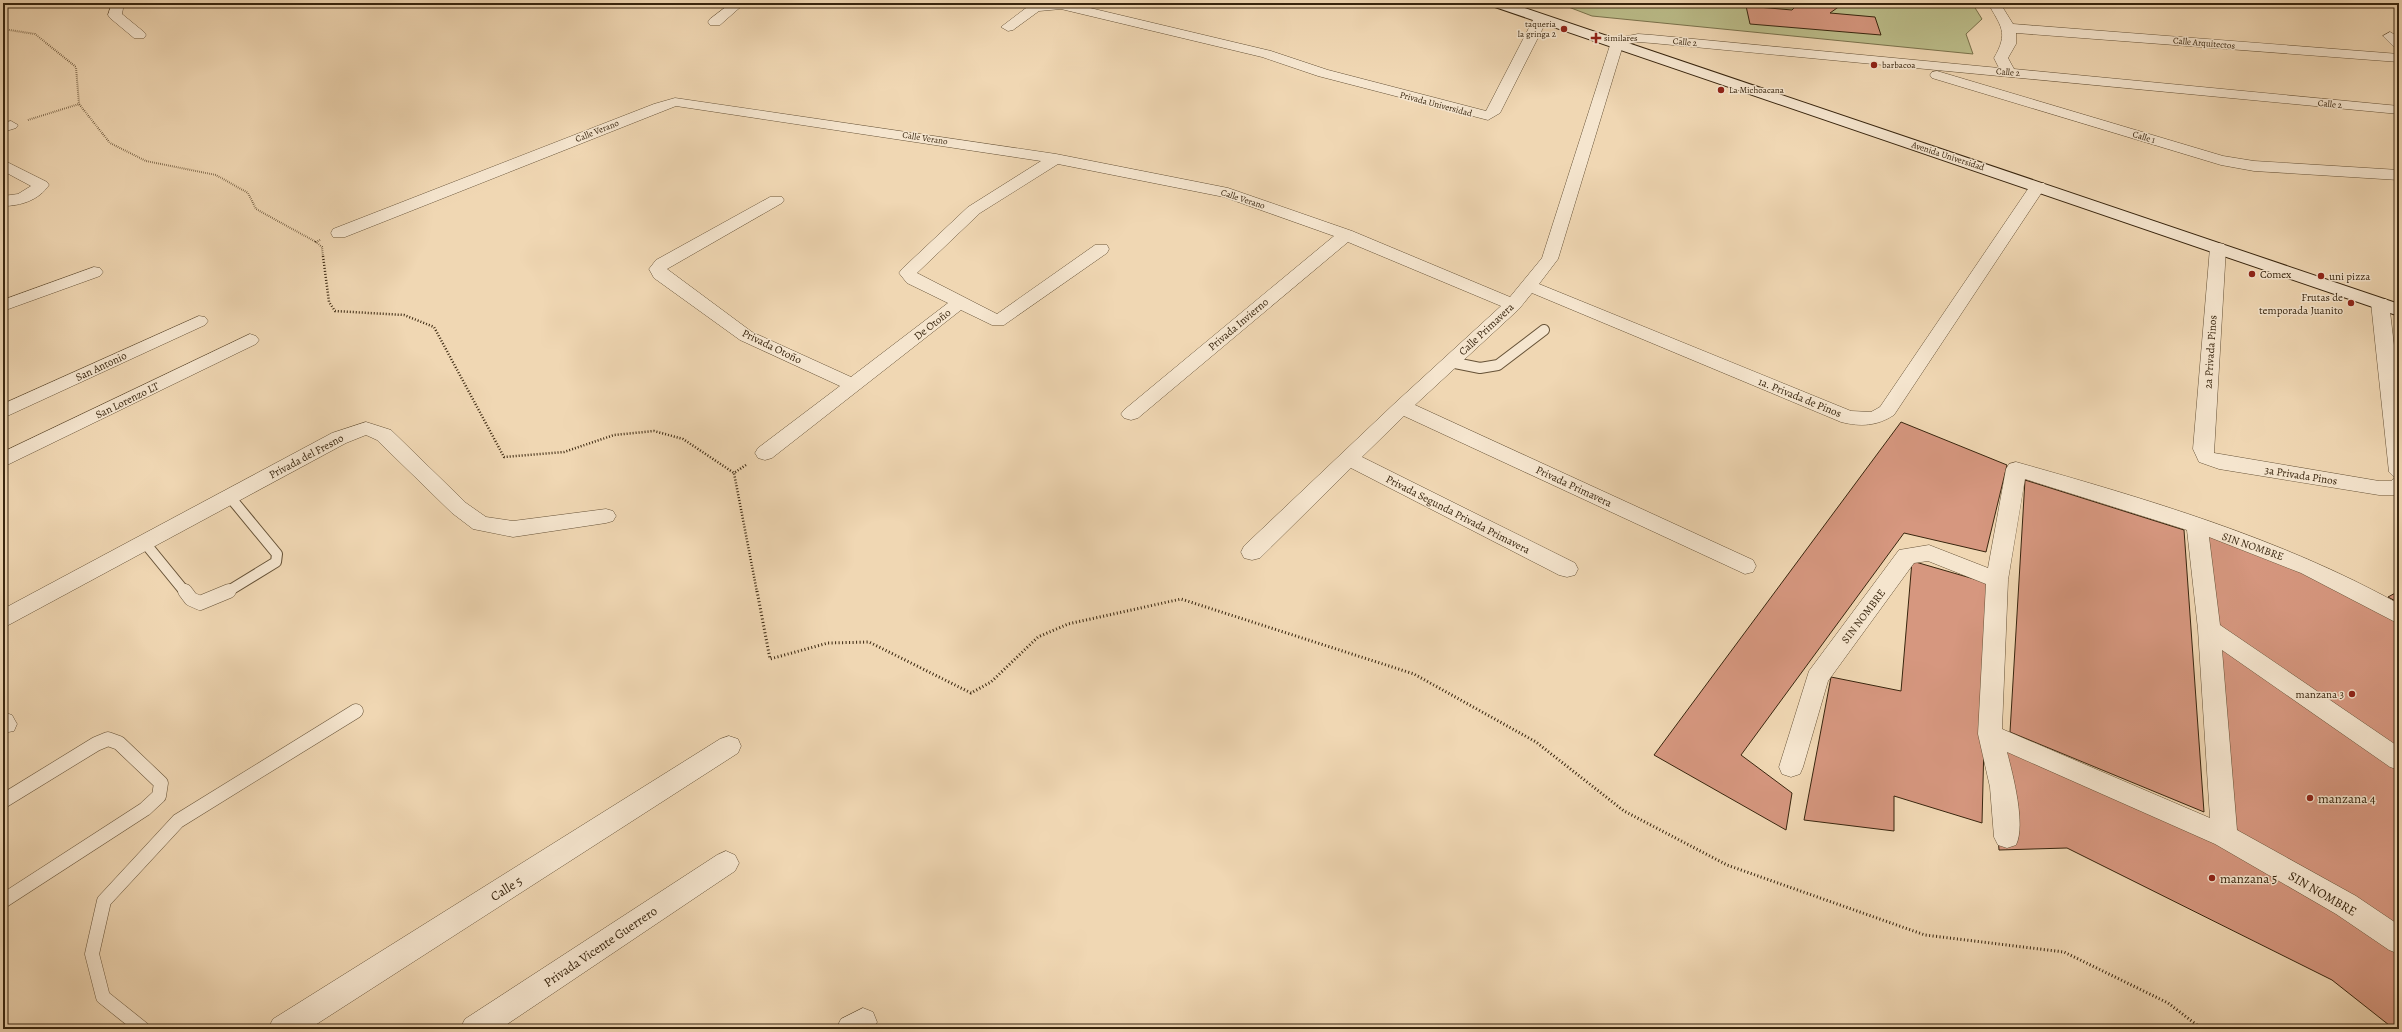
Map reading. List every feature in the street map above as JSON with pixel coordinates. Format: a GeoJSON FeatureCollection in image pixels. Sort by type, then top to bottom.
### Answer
{"type":"FeatureCollection","features":[{"type":"Feature","properties":{"kind":"street"},"geometry":{"type":"LineString","coordinates":[[118,3],[115,15],[139,35]]}},
{"type":"Feature","properties":{"kind":"street"},"geometry":{"type":"LineString","coordinates":[[715,22],[739,3]]}},
{"type":"Feature","properties":{"kind":"street","name":"Avenida Universidad"},"geometry":{"type":"LineString","coordinates":[[1497,3],[1617,42],[1826,116],[2038,186],[2399,310]]}},
{"type":"Feature","properties":{"kind":"street"},"geometry":{"type":"LineString","coordinates":[[1994,3],[2009,28],[2009,44],[2001,58],[2008,72]]}},
{"type":"Feature","properties":{"kind":"street","name":"Privada Universidad"},"geometry":{"type":"LineString","coordinates":[[1008,27],[1035,8],[1061,5],[1266,54],[1323,73],[1488,116],[1493,113],[1541,18]]}},
{"type":"Feature","properties":{"kind":"street","name":"Calle Arquitectos"},"geometry":{"type":"LineString","coordinates":[[2009,28],[2399,58]]}},
{"type":"Feature","properties":{"kind":"street","name":"Calle 2"},"geometry":{"type":"LineString","coordinates":[[1617,42],[1638,38],[1652,39],[2399,110]]}},
{"type":"Feature","properties":{"kind":"street","name":"Calle Primavera"},"geometry":{"type":"LineString","coordinates":[[1252,552],[1402,406],[1513,305],[1530,286],[1550,259],[1617,42]]}},
{"type":"Feature","properties":{"kind":"street","name":"Calle 1"},"geometry":{"type":"LineString","coordinates":[[1895,63],[2221,160],[2254,166],[2399,175]]}},
{"type":"Feature","properties":{"kind":"street","name":"Calle Verano"},"geometry":{"type":"LineString","coordinates":[[339,233],[658,107],[675,102],[693,102],[1056,159],[1228,193],[1346,235],[1513,305]]}},
{"type":"Feature","properties":{"kind":"street","name":"De Otoño"},"geometry":{"type":"LineString","coordinates":[[765,454],[960,302],[914,279],[908,274],[974,210],[1056,159]]}},
{"type":"Feature","properties":{"kind":"street"},"geometry":{"type":"LineString","coordinates":[[3,165],[41,185],[38,190],[25,197],[3,201]]}},
{"type":"Feature","properties":{"kind":"street","name":"1a. Privada de Pinos"},"geometry":{"type":"LineString","coordinates":[[1530,286],[1848,417],[1874,419],[1887,412],[2038,186]]}},
{"type":"Feature","properties":{"kind":"street","name":"Privada Otoño"},"geometry":{"type":"LineString","coordinates":[[776,200],[662,264],[658,269],[660,274],[746,336],[854,384]]}},
{"type":"Feature","properties":{"kind":"street","name":"Privada Invierno"},"geometry":{"type":"LineString","coordinates":[[1131,414],[1346,235]]}},
{"type":"Feature","properties":{"kind":"street","name":"2a Privada Pinos"},"geometry":{"type":"LineString","coordinates":[[2206,457],[2203,448],[2218,248]]}},
{"type":"Feature","properties":{"kind":"street"},"geometry":{"type":"LineString","coordinates":[[960,302],[998,321],[1101,249]]}},
{"type":"Feature","properties":{"kind":"street"},"geometry":{"type":"LineString","coordinates":[[3,306],[94,272]]}},
{"type":"Feature","properties":{"kind":"street"},"geometry":{"type":"LineString","coordinates":[[2380,303],[2398,481]]}},
{"type":"Feature","properties":{"kind":"street","name":"San Antonio"},"geometry":{"type":"LineString","coordinates":[[3,412],[198,321]]}},
{"type":"Feature","properties":{"kind":"street","name":"San Lorenzo LT"},"geometry":{"type":"LineString","coordinates":[[3,460],[250,340]]}},
{"type":"Feature","properties":{"kind":"street","name":"Privada Primavera"},"geometry":{"type":"LineString","coordinates":[[1402,406],[1745,566]]}},
{"type":"Feature","properties":{"kind":"street","name":"Privada del Fresno"},"geometry":{"type":"LineString","coordinates":[[3,619],[339,438],[366,428],[384,435],[459,508],[480,524],[513,529],[606,516]]}},
{"type":"Feature","properties":{"kind":"street","name":"3a Privada Pinos"},"geometry":{"type":"LineString","coordinates":[[2206,457],[2219,462],[2378,488],[2398,481]]}},
{"type":"Feature","properties":{"kind":"street","name":"Privada Segunda Privada Primavera"},"geometry":{"type":"LineString","coordinates":[[1349,458],[1567,569]]}},
{"type":"Feature","properties":{"kind":"street","name":"SIN NOMBRE"},"geometry":{"type":"LineString","coordinates":[[1791,767],[1817,678],[1907,556],[1929,553],[1997,580],[2016,469],[2198,527],[2301,563],[2399,616]]}},
{"type":"Feature","properties":{"kind":"street"},"geometry":{"type":"LineString","coordinates":[[2198,527],[2209,629],[2224,836]]}},
{"type":"Feature","properties":{"kind":"street"},"geometry":{"type":"LineString","coordinates":[[1997,580],[1990,734],[2003,787],[2007,837]]}},
{"type":"Feature","properties":{"kind":"street"},"geometry":{"type":"LineString","coordinates":[[2209,629],[2399,760]]}},
{"type":"Feature","properties":{"kind":"street","name":"SIN NOMBRE"},"geometry":{"type":"LineString","coordinates":[[1990,734],[2224,836],[2346,905],[2399,941]]}},
{"type":"Feature","properties":{"kind":"street","name":"Calle 5"},"geometry":{"type":"LineString","coordinates":[[283,1029],[729,746]]}},
{"type":"Feature","properties":{"kind":"street","name":"Privada Vicente Guerrero"},"geometry":{"type":"LineString","coordinates":[[475,1029],[726,863]]}},
{"type":"Feature","properties":{"kind":"lane"},"geometry":{"type":"LineString","coordinates":[[2394,3],[2399,4]]}},
{"type":"Feature","properties":{"kind":"lane"},"geometry":{"type":"LineString","coordinates":[[1450,362],[1480,368],[1498,365],[1544,330]]}},
{"type":"Feature","properties":{"kind":"lane"},"geometry":{"type":"LineString","coordinates":[[145,543],[191,599],[200,603],[212,600],[267,570],[276,562],[277,554],[230,497]]}},
{"type":"Feature","properties":{"kind":"lane"},"geometry":{"type":"LineString","coordinates":[[143,1029],[103,997],[92,954],[104,901],[178,821],[356,711]]}},
{"type":"Feature","properties":{"kind":"lane"},"geometry":{"type":"LineString","coordinates":[[3,801],[96,744],[108,739],[119,743],[161,783],[159,796],[145,809],[3,901]]}},
{"type":"Feature","properties":{"kind":"path"},"geometry":{"type":"LineString","coordinates":[[3,29],[35,34],[76,67],[79,104],[110,143],[146,161],[216,175],[248,194],[256,209],[316,242],[322,247],[329,302],[335,310],[404,315],[434,327],[504,457],[564,452],[614,435],[654,430],[683,439],[734,473],[770,659],[828,643],[869,642],[971,693],[991,682],[1038,637],[1068,624],[1181,599],[1414,674],[1536,742],[1624,811],[1727,865],[1925,935],[2064,952],[2168,1003],[2202,1029]]}},
{"type":"Feature","properties":{"kind":"path"},"geometry":{"type":"LineString","coordinates":[[7,127],[79,104]]}},
{"type":"Feature","properties":{"kind":"path"},"geometry":{"type":"LineString","coordinates":[[316,242],[339,233]]}},
{"type":"Feature","properties":{"kind":"path"},"geometry":{"type":"LineString","coordinates":[[734,473],[765,454]]}},
{"type":"Feature","properties":{"kind":"green space"},"geometry":{"type":"Polygon","coordinates":[[[1558,3],[1972,3],[1982,19],[1966,34],[1973,54],[1592,16],[1558,3]]]}},
{"type":"Feature","properties":{"kind":"building"},"geometry":{"type":"Polygon","coordinates":[[[1792,3],[1844,3],[1830,13],[1875,17],[1881,35],[1750,24],[1746,6],[1792,10],[1794,8],[1788,6],[1792,3]]]}},
{"type":"Feature","properties":{"kind":"building"},"geometry":{"type":"Polygon","coordinates":[[[1901,422],[2007,465],[1986,552],[1904,533],[1741,755],[1792,793],[1786,830],[1654,755],[1901,422]]]}},
{"type":"Feature","properties":{"kind":"building"},"geometry":{"type":"Polygon","coordinates":[[[2025,480],[2184,530],[2204,812],[2010,732],[2025,480]]]}},
{"type":"Feature","properties":{"kind":"building","name":"manzana 3"},"geometry":{"type":"Polygon","coordinates":[[[2197,527],[2399,615],[2399,760],[2209,629],[2197,527]]]}},
{"type":"Feature","properties":{"kind":"building"},"geometry":{"type":"Polygon","coordinates":[[[1912,561],[1988,583],[1982,823],[1894,796],[1894,831],[1804,820],[1831,677],[1901,691],[1912,561]]]}},
{"type":"Feature","properties":{"kind":"building"},"geometry":{"type":"Polygon","coordinates":[[[2399,591],[2399,603],[2388,597],[2399,591]]]}},
{"type":"Feature","properties":{"kind":"building","name":"manzana 4"},"geometry":{"type":"Polygon","coordinates":[[[2209,629],[2399,760],[2399,941],[2224,836],[2209,629]]]}},
{"type":"Feature","properties":{"kind":"building","name":"manzana 5"},"geometry":{"type":"Polygon","coordinates":[[[1990,734],[2224,836],[2399,941],[2399,1029],[2394,1029],[2332,980],[2067,848],[1999,850],[1990,734]]]}},
{"type":"Feature","properties":{"kind":"place","name":"taqueria la gringa 2"},"geometry":{"type":"Point","coordinates":[1564,29]}},
{"type":"Feature","properties":{"kind":"place","name":"similares"},"geometry":{"type":"Point","coordinates":[1596,38]}},
{"type":"Feature","properties":{"kind":"place","name":"barbacoa"},"geometry":{"type":"Point","coordinates":[1874,65]}},
{"type":"Feature","properties":{"kind":"place","name":"La Michoacana"},"geometry":{"type":"Point","coordinates":[1721,90]}},
{"type":"Feature","properties":{"kind":"place","name":"Comex"},"geometry":{"type":"Point","coordinates":[2252,274]}},
{"type":"Feature","properties":{"kind":"place","name":"uni pizza"},"geometry":{"type":"Point","coordinates":[2321,276]}},
{"type":"Feature","properties":{"kind":"place","name":"Frutas de temporada Juanito"},"geometry":{"type":"Point","coordinates":[2351,303]}},
{"type":"Feature","properties":{"kind":"place","name":"manzana 3"},"geometry":{"type":"Point","coordinates":[2352,694]}},
{"type":"Feature","properties":{"kind":"place","name":"manzana 4"},"geometry":{"type":"Point","coordinates":[2310,798]}},
{"type":"Feature","properties":{"kind":"place","name":"manzana 5"},"geometry":{"type":"Point","coordinates":[2212,878]}}]}
